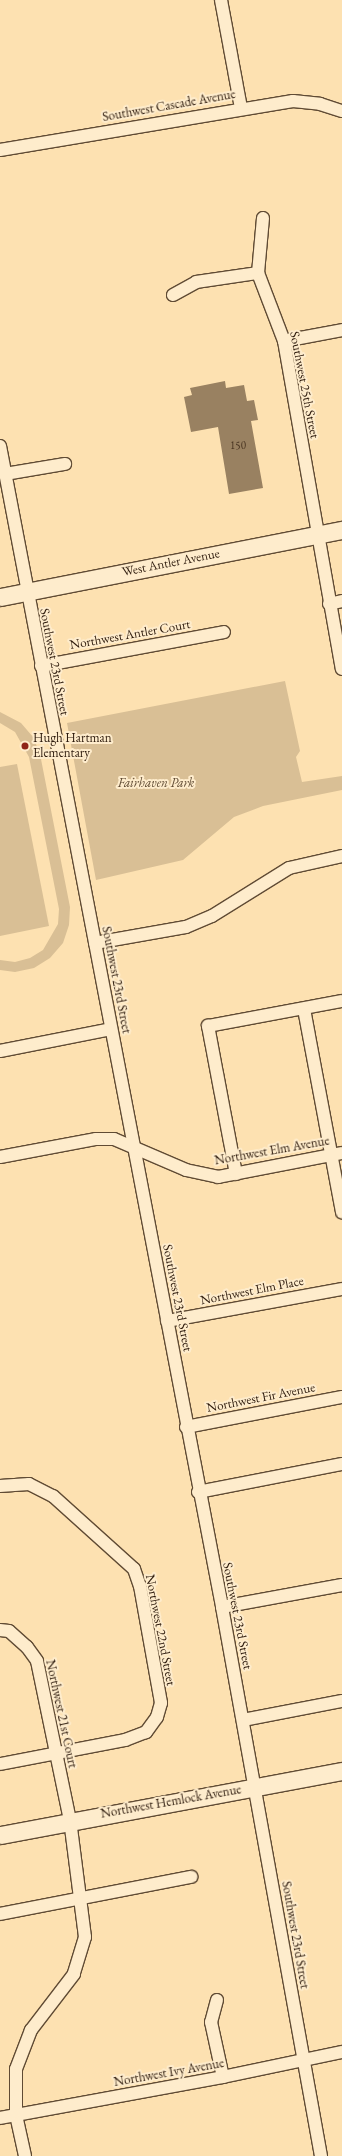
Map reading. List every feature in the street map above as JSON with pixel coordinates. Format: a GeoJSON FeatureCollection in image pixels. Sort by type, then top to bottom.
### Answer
{"type":"FeatureCollection","features":[{"type":"Feature","properties":{"kind":"street"},"geometry":{"type":"LineString","coordinates":[[221,0],[241,108]]}},
{"type":"Feature","properties":{"kind":"street","name":"Southwest Cascade Avenue"},"geometry":{"type":"LineString","coordinates":[[0,150],[241,108],[293,101],[320,104],[342,111]]}},
{"type":"Feature","properties":{"kind":"street","name":"Southwest 25th Street"},"geometry":{"type":"LineString","coordinates":[[263,218],[258,273],[284,341],[316,535],[342,669]]}},
{"type":"Feature","properties":{"kind":"street"},"geometry":{"type":"LineString","coordinates":[[173,295],[196,282],[258,273]]}},
{"type":"Feature","properties":{"kind":"street"},"geometry":{"type":"LineString","coordinates":[[284,341],[342,330]]}},
{"type":"Feature","properties":{"kind":"street","name":"Southwest 23rd Street"},"geometry":{"type":"LineString","coordinates":[[0,446],[26,591],[95,943],[198,1492],[222,1607],[321,2156]]}},
{"type":"Feature","properties":{"kind":"street"},"geometry":{"type":"LineString","coordinates":[[5,474],[65,464]]}},
{"type":"Feature","properties":{"kind":"street","name":"West Antler Avenue"},"geometry":{"type":"LineString","coordinates":[[0,597],[342,530]]}},
{"type":"Feature","properties":{"kind":"street"},"geometry":{"type":"LineString","coordinates":[[329,604],[342,602]]}},
{"type":"Feature","properties":{"kind":"street","name":"Northwest Antler Court"},"geometry":{"type":"LineString","coordinates":[[41,666],[224,632]]}},
{"type":"Feature","properties":{"kind":"street"},"geometry":{"type":"LineString","coordinates":[[95,943],[186,927],[212,916],[289,868],[342,856]]}},
{"type":"Feature","properties":{"kind":"street"},"geometry":{"type":"LineString","coordinates":[[236,1174],[208,1026],[342,1001]]}},
{"type":"Feature","properties":{"kind":"street"},"geometry":{"type":"LineString","coordinates":[[304,1008],[337,1154],[342,1212]]}},
{"type":"Feature","properties":{"kind":"street"},"geometry":{"type":"LineString","coordinates":[[0,1051],[111,1029]]}},
{"type":"Feature","properties":{"kind":"street","name":"Northwest Elm Avenue"},"geometry":{"type":"LineString","coordinates":[[0,1157],[96,1139],[114,1139],[133,1145],[201,1175],[236,1174],[337,1154]]}},
{"type":"Feature","properties":{"kind":"street","name":"Northwest Elm Place"},"geometry":{"type":"LineString","coordinates":[[167,1322],[342,1289]]}},
{"type":"Feature","properties":{"kind":"street","name":"Northwest Fir Avenue"},"geometry":{"type":"LineString","coordinates":[[186,1427],[342,1397]]}},
{"type":"Feature","properties":{"kind":"street"},"geometry":{"type":"LineString","coordinates":[[198,1492],[342,1464]]}},
{"type":"Feature","properties":{"kind":"street","name":"Northwest 22nd Street"},"geometry":{"type":"LineString","coordinates":[[0,1486],[29,1484],[53,1496],[134,1570],[140,1586],[160,1703],[158,1717],[146,1732],[125,1740],[56,1753]]}},
{"type":"Feature","properties":{"kind":"street"},"geometry":{"type":"LineString","coordinates":[[222,1607],[342,1584]]}},
{"type":"Feature","properties":{"kind":"street","name":"Northwest 21st Court"},"geometry":{"type":"LineString","coordinates":[[0,1630],[9,1631],[37,1661],[70,1820],[82,1898],[85,1937],[74,1974],[31,2030],[16,2069],[16,2115],[25,2156]]}},
{"type":"Feature","properties":{"kind":"street"},"geometry":{"type":"LineString","coordinates":[[243,1720],[342,1701]]}},
{"type":"Feature","properties":{"kind":"street"},"geometry":{"type":"LineString","coordinates":[[0,1764],[56,1753]]}},
{"type":"Feature","properties":{"kind":"street","name":"Northwest Hemlock Avenue"},"geometry":{"type":"LineString","coordinates":[[0,1835],[70,1820],[342,1771]]}},
{"type":"Feature","properties":{"kind":"street"},"geometry":{"type":"LineString","coordinates":[[0,1914],[191,1877]]}},
{"type":"Feature","properties":{"kind":"street"},"geometry":{"type":"LineString","coordinates":[[217,2000],[210,2022],[223,2077]]}},
{"type":"Feature","properties":{"kind":"street","name":"Northwest Ivy Avenue"},"geometry":{"type":"LineString","coordinates":[[0,2118],[223,2077],[342,2052]]}},
{"type":"Feature","properties":{"kind":"green space","name":"Fairhaven Park"},"geometry":{"type":"Polygon","coordinates":[[[285,681],[300,751],[296,757],[302,782],[342,776],[342,790],[263,806],[234,817],[183,860],[96,880],[67,723],[285,681]]]}},
{"type":"Feature","properties":{"kind":"green space"},"geometry":{"type":"Polygon","coordinates":[[[0,712],[21,723],[33,737],[40,754],[70,907],[69,925],[63,943],[50,958],[34,968],[15,972],[0,970],[0,960],[15,962],[30,958],[43,950],[58,924],[59,909],[29,757],[15,732],[0,723],[0,712]]]}},
{"type":"Feature","properties":{"kind":"green space"},"geometry":{"type":"Polygon","coordinates":[[[17,764],[49,926],[0,936],[0,767],[17,764]]]}},
{"type":"Feature","properties":{"kind":"building"},"geometry":{"type":"Polygon","coordinates":[[[225,381],[226,388],[244,385],[247,401],[254,400],[258,420],[251,421],[263,488],[229,494],[218,427],[191,432],[184,397],[192,395],[190,388],[225,381]]]}},
{"type":"Feature","properties":{"kind":"place","name":"Hugh Hartman Elementary"},"geometry":{"type":"Point","coordinates":[25,746]}}]}
